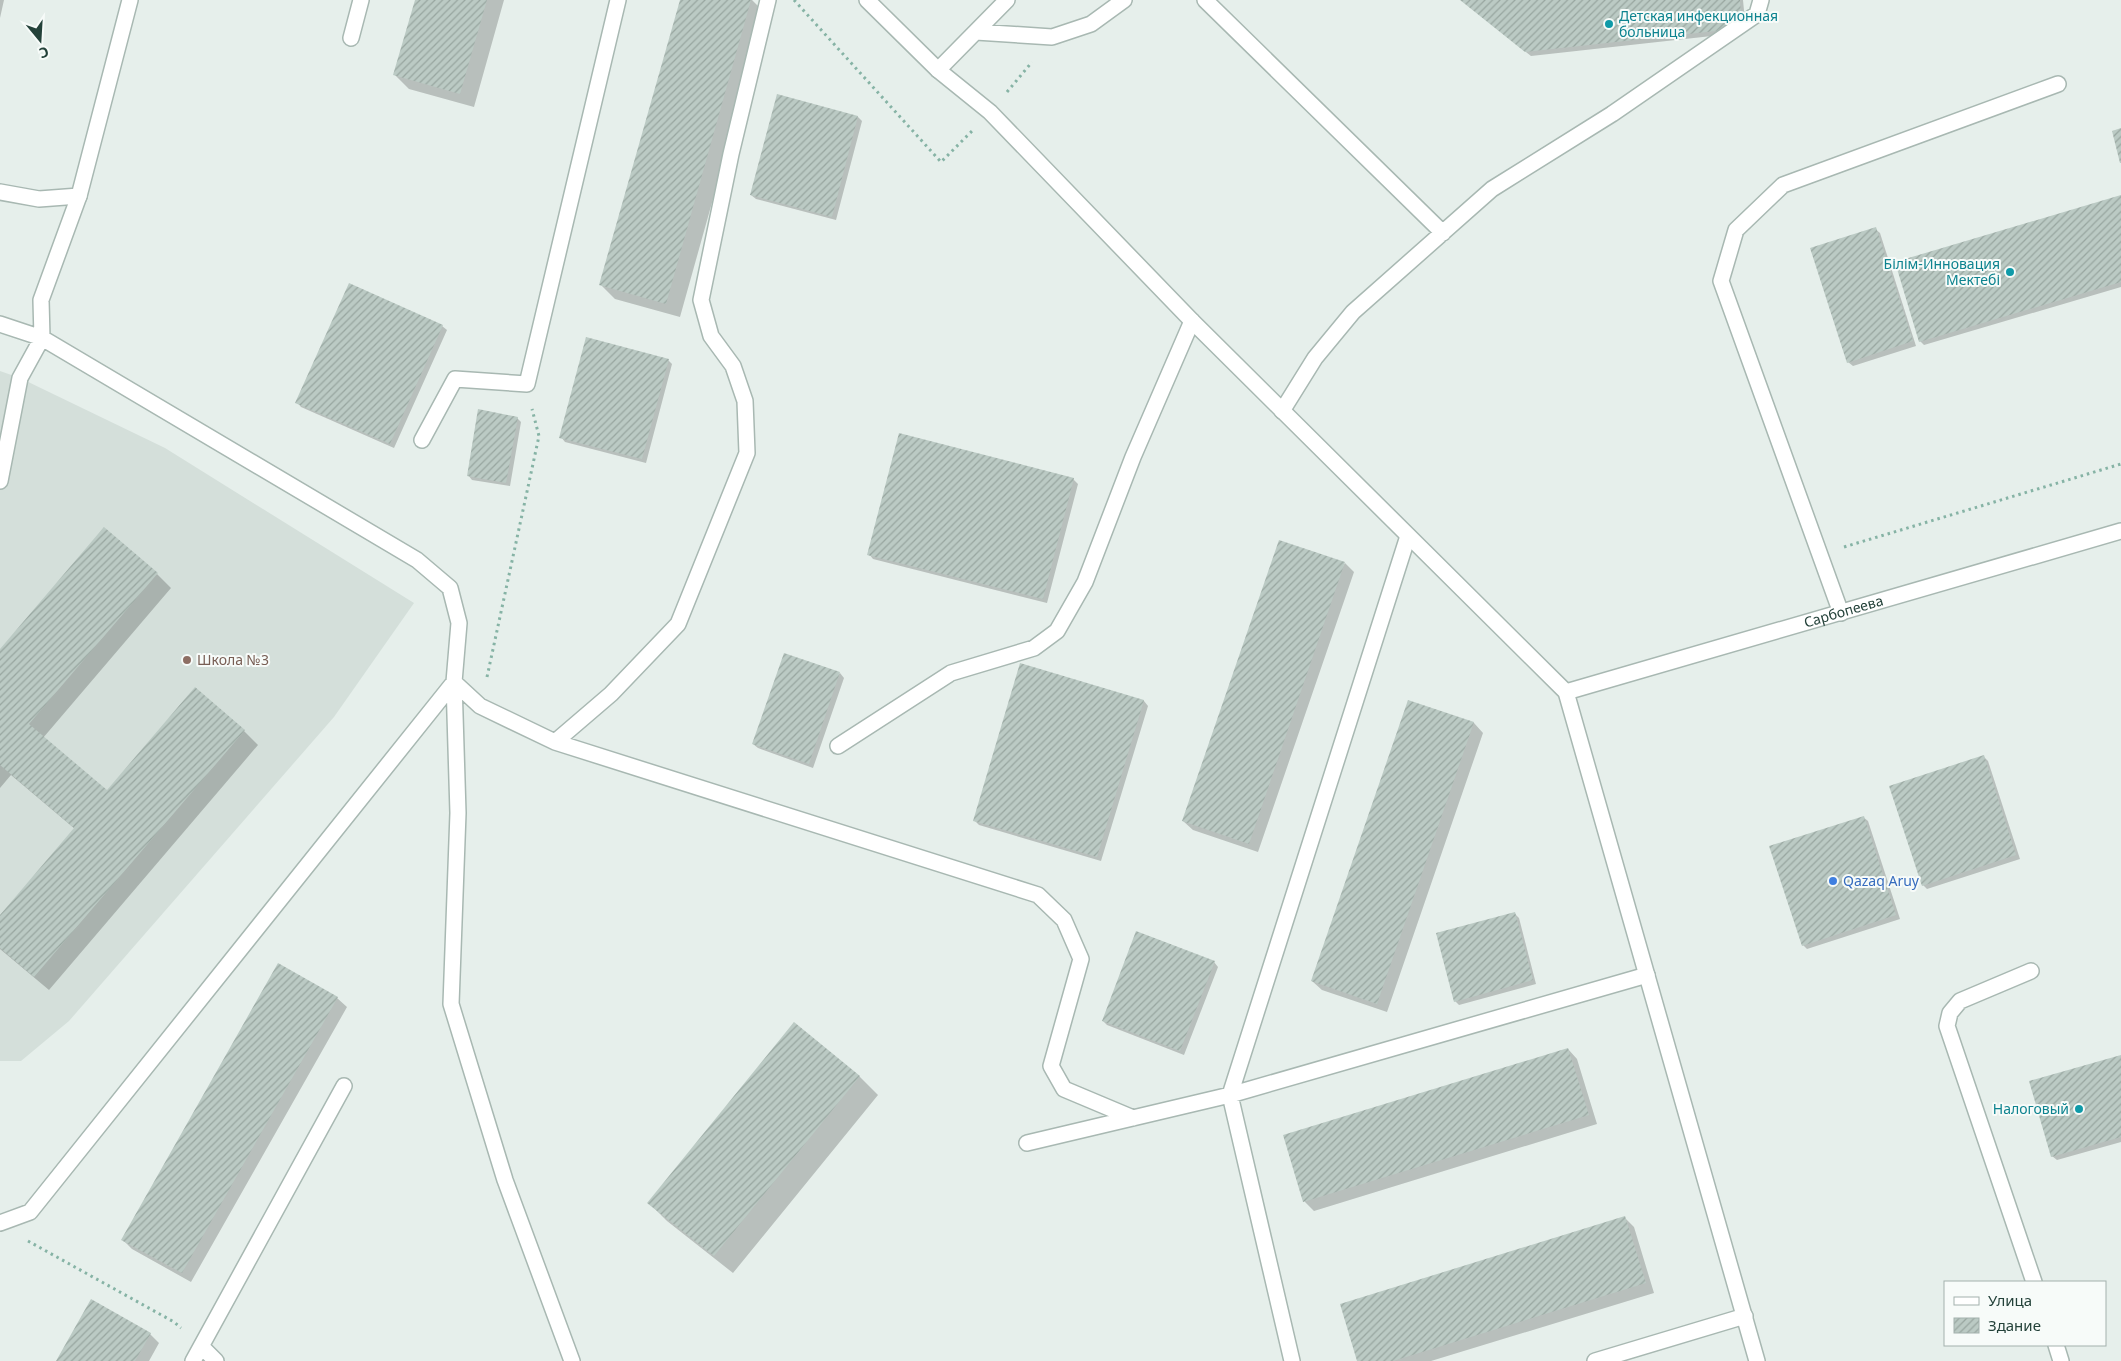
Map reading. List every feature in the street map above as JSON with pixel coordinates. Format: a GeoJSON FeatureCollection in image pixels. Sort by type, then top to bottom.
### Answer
{"type":"FeatureCollection","features":[{"type":"Feature","properties":{"kind":"street"},"geometry":{"type":"LineString","coordinates":[[0,481],[20,378],[42,338],[40,300],[79,196],[130,0]]}},
{"type":"Feature","properties":{"kind":"street"},"geometry":{"type":"LineString","coordinates":[[351,38],[361,0]]}},
{"type":"Feature","properties":{"kind":"street"},"geometry":{"type":"LineString","coordinates":[[422,440],[455,379],[527,384],[618,0]]}},
{"type":"Feature","properties":{"kind":"street"},"geometry":{"type":"LineString","coordinates":[[555,742],[612,694],[678,624],[747,453],[745,401],[733,366],[711,336],[701,300],[733,145],[768,0]]}},
{"type":"Feature","properties":{"kind":"street"},"geometry":{"type":"LineString","coordinates":[[866,0],[938,70],[990,112],[1192,321],[1566,692],[1757,1361]]}},
{"type":"Feature","properties":{"kind":"street"},"geometry":{"type":"LineString","coordinates":[[938,70],[1007,0]]}},
{"type":"Feature","properties":{"kind":"street"},"geometry":{"type":"LineString","coordinates":[[976,32],[1052,38],[1091,24],[1124,0]]}},
{"type":"Feature","properties":{"kind":"street"},"geometry":{"type":"LineString","coordinates":[[1205,0],[1443,232]]}},
{"type":"Feature","properties":{"kind":"street"},"geometry":{"type":"LineString","coordinates":[[1282,411],[1315,358],[1353,312],[1492,189],[1612,114],[1757,14],[1761,0]]}},
{"type":"Feature","properties":{"kind":"street"},"geometry":{"type":"LineString","coordinates":[[1841,613],[1721,281],[1736,230],[1783,185],[2058,84]]}},
{"type":"Feature","properties":{"kind":"street"},"geometry":{"type":"LineString","coordinates":[[0,192],[39,199],[79,196]]}},
{"type":"Feature","properties":{"kind":"street"},"geometry":{"type":"LineString","coordinates":[[838,746],[951,673],[1034,648],[1057,630],[1084,582],[1133,457],[1192,321]]}},
{"type":"Feature","properties":{"kind":"street"},"geometry":{"type":"LineString","coordinates":[[0,324],[42,338],[417,560],[450,588],[459,623],[454,682],[458,813],[451,1004],[505,1180],[572,1361]]}},
{"type":"Feature","properties":{"kind":"street","name":"Сарбопеева"},"geometry":{"type":"LineString","coordinates":[[1566,692],[2121,531]]}},
{"type":"Feature","properties":{"kind":"street"},"geometry":{"type":"LineString","coordinates":[[1292,1361],[1230,1095],[1408,536]]}},
{"type":"Feature","properties":{"kind":"street"},"geometry":{"type":"LineString","coordinates":[[454,682],[480,706],[555,742],[1038,895],[1064,920],[1081,959],[1051,1066],[1064,1089],[1133,1118]]}},
{"type":"Feature","properties":{"kind":"street"},"geometry":{"type":"LineString","coordinates":[[0,1223],[30,1212],[454,682]]}},
{"type":"Feature","properties":{"kind":"street"},"geometry":{"type":"LineString","coordinates":[[2031,972],[1960,1001],[1950,1013],[1947,1026],[2034,1281]]}},
{"type":"Feature","properties":{"kind":"street"},"geometry":{"type":"LineString","coordinates":[[1027,1142],[1230,1095],[1647,975]]}},
{"type":"Feature","properties":{"kind":"street"},"geometry":{"type":"LineString","coordinates":[[194,1361],[344,1086]]}},
{"type":"Feature","properties":{"kind":"street"},"geometry":{"type":"LineString","coordinates":[[1595,1361],[1745,1316]]}},
{"type":"Feature","properties":{"kind":"street"},"geometry":{"type":"LineString","coordinates":[[2056,1346],[2061,1361]]}},
{"type":"Feature","properties":{"kind":"street"},"geometry":{"type":"LineString","coordinates":[[202,1347],[216,1361]]}},
{"type":"Feature","properties":{"kind":"path"},"geometry":{"type":"LineString","coordinates":[[793,0],[941,162],[990,112]]}},
{"type":"Feature","properties":{"kind":"path"},"geometry":{"type":"LineString","coordinates":[[480,706],[538,436],[527,384]]}},
{"type":"Feature","properties":{"kind":"path"},"geometry":{"type":"LineString","coordinates":[[1820,554],[2121,464]]}},
{"type":"Feature","properties":{"kind":"path"},"geometry":{"type":"LineString","coordinates":[[26,1240],[174,1322],[202,1347]]}},
{"type":"Feature","properties":{"kind":"shaded area","name":"Школа №3"},"geometry":{"type":"Polygon","coordinates":[[[0,371],[20,378],[165,448],[414,603],[334,717],[69,1021],[21,1061],[0,1061],[0,371]]]}},
{"type":"Feature","properties":{"kind":"building"},"geometry":{"type":"Polygon","coordinates":[[[415,0],[487,0],[460,94],[393,75],[415,0]]]}},
{"type":"Feature","properties":{"kind":"building"},"geometry":{"type":"Polygon","coordinates":[[[680,0],[751,0],[666,304],[599,285],[680,0]]]}},
{"type":"Feature","properties":{"kind":"building","name":"Детская инфекционная больница"},"geometry":{"type":"Polygon","coordinates":[[[1460,0],[1740,0],[1741,17],[1716,31],[1525,52],[1460,0]]]}},
{"type":"Feature","properties":{"kind":"building"},"geometry":{"type":"Polygon","coordinates":[[[777,94],[858,116],[832,217],[750,195],[777,94]]]}},
{"type":"Feature","properties":{"kind":"building"},"geometry":{"type":"Polygon","coordinates":[[[2121,128],[2121,163],[2120,163],[2112,131],[2121,128]]]}},
{"type":"Feature","properties":{"kind":"building","name":"Білім-Инновация Мектебі"},"geometry":{"type":"Polygon","coordinates":[[[2121,195],[2121,282],[1919,342],[1895,262],[2121,195]]]}},
{"type":"Feature","properties":{"kind":"building"},"geometry":{"type":"Polygon","coordinates":[[[1876,227],[1913,341],[1847,363],[1810,248],[1876,227]]]}},
{"type":"Feature","properties":{"kind":"building"},"geometry":{"type":"Polygon","coordinates":[[[349,283],[443,325],[390,444],[295,403],[349,283]]]}},
{"type":"Feature","properties":{"kind":"building"},"geometry":{"type":"Polygon","coordinates":[[[586,337],[669,359],[642,459],[559,438],[586,337]]]}},
{"type":"Feature","properties":{"kind":"building"},"geometry":{"type":"Polygon","coordinates":[[[478,409],[518,417],[506,483],[467,476],[478,409]]]}},
{"type":"Feature","properties":{"kind":"building"},"geometry":{"type":"Polygon","coordinates":[[[899,433],[1074,478],[1043,599],[867,555],[899,433]]]}},
{"type":"Feature","properties":{"kind":"building","name":"Школа №3"},"geometry":{"type":"Polygon","coordinates":[[[104,527],[158,573],[29,724],[107,790],[195,687],[245,730],[34,977],[0,948],[0,915],[74,828],[0,765],[0,649],[104,527]]]}},
{"type":"Feature","properties":{"kind":"building"},"geometry":{"type":"Polygon","coordinates":[[[1279,540],[1345,562],[1249,844],[1182,821],[1279,540]]]}},
{"type":"Feature","properties":{"kind":"building"},"geometry":{"type":"Polygon","coordinates":[[[784,653],[840,672],[809,764],[752,744],[784,653]]]}},
{"type":"Feature","properties":{"kind":"building"},"geometry":{"type":"Polygon","coordinates":[[[1020,663],[1144,700],[1097,857],[973,821],[1020,663]]]}},
{"type":"Feature","properties":{"kind":"building"},"geometry":{"type":"Polygon","coordinates":[[[1408,700],[1474,722],[1377,1004],[1311,981],[1408,700]]]}},
{"type":"Feature","properties":{"kind":"building"},"geometry":{"type":"Polygon","coordinates":[[[1984,755],[2016,855],[1922,886],[1889,786],[1984,755]]]}},
{"type":"Feature","properties":{"kind":"building","name":"Qazaq Aruy"},"geometry":{"type":"Polygon","coordinates":[[[1864,816],[1896,915],[1802,946],[1769,846],[1864,816]]]}},
{"type":"Feature","properties":{"kind":"building"},"geometry":{"type":"Polygon","coordinates":[[[1515,912],[1533,980],[1454,1002],[1436,933],[1515,912]]]}},
{"type":"Feature","properties":{"kind":"building"},"geometry":{"type":"Polygon","coordinates":[[[1136,931],[1215,961],[1180,1051],[1102,1021],[1136,931]]]}},
{"type":"Feature","properties":{"kind":"building"},"geometry":{"type":"Polygon","coordinates":[[[278,963],[338,997],[182,1273],[121,1240],[278,963]]]}},
{"type":"Feature","properties":{"kind":"building"},"geometry":{"type":"Polygon","coordinates":[[[794,1022],[860,1076],[714,1256],[647,1203],[794,1022]]]}},
{"type":"Feature","properties":{"kind":"building"},"geometry":{"type":"Polygon","coordinates":[[[1568,1048],[1589,1115],[1303,1202],[1283,1135],[1568,1048]]]}},
{"type":"Feature","properties":{"kind":"building","name":"Налоговый"},"geometry":{"type":"Polygon","coordinates":[[[2121,1055],[2121,1137],[2051,1157],[2029,1081],[2121,1055]]]}},
{"type":"Feature","properties":{"kind":"building"},"geometry":{"type":"Polygon","coordinates":[[[1625,1216],[1646,1283],[1393,1361],[1357,1361],[1340,1304],[1625,1216]]]}},
{"type":"Feature","properties":{"kind":"building"},"geometry":{"type":"Polygon","coordinates":[[[91,1299],[151,1333],[135,1361],[56,1361],[91,1299]]]}},
{"type":"Feature","properties":{"kind":"place","name":"Детская инфекционная больница"},"geometry":{"type":"Point","coordinates":[1609,24]}},
{"type":"Feature","properties":{"kind":"place","name":"Білім-Инновация Мектебі"},"geometry":{"type":"Point","coordinates":[2010,272]}},
{"type":"Feature","properties":{"kind":"place","name":"Школа №3"},"geometry":{"type":"Point","coordinates":[187,660]}},
{"type":"Feature","properties":{"kind":"place","name":"Qazaq Aruy"},"geometry":{"type":"Point","coordinates":[1833,881]}},
{"type":"Feature","properties":{"kind":"place","name":"Налоговый"},"geometry":{"type":"Point","coordinates":[2079,1109]}}]}
